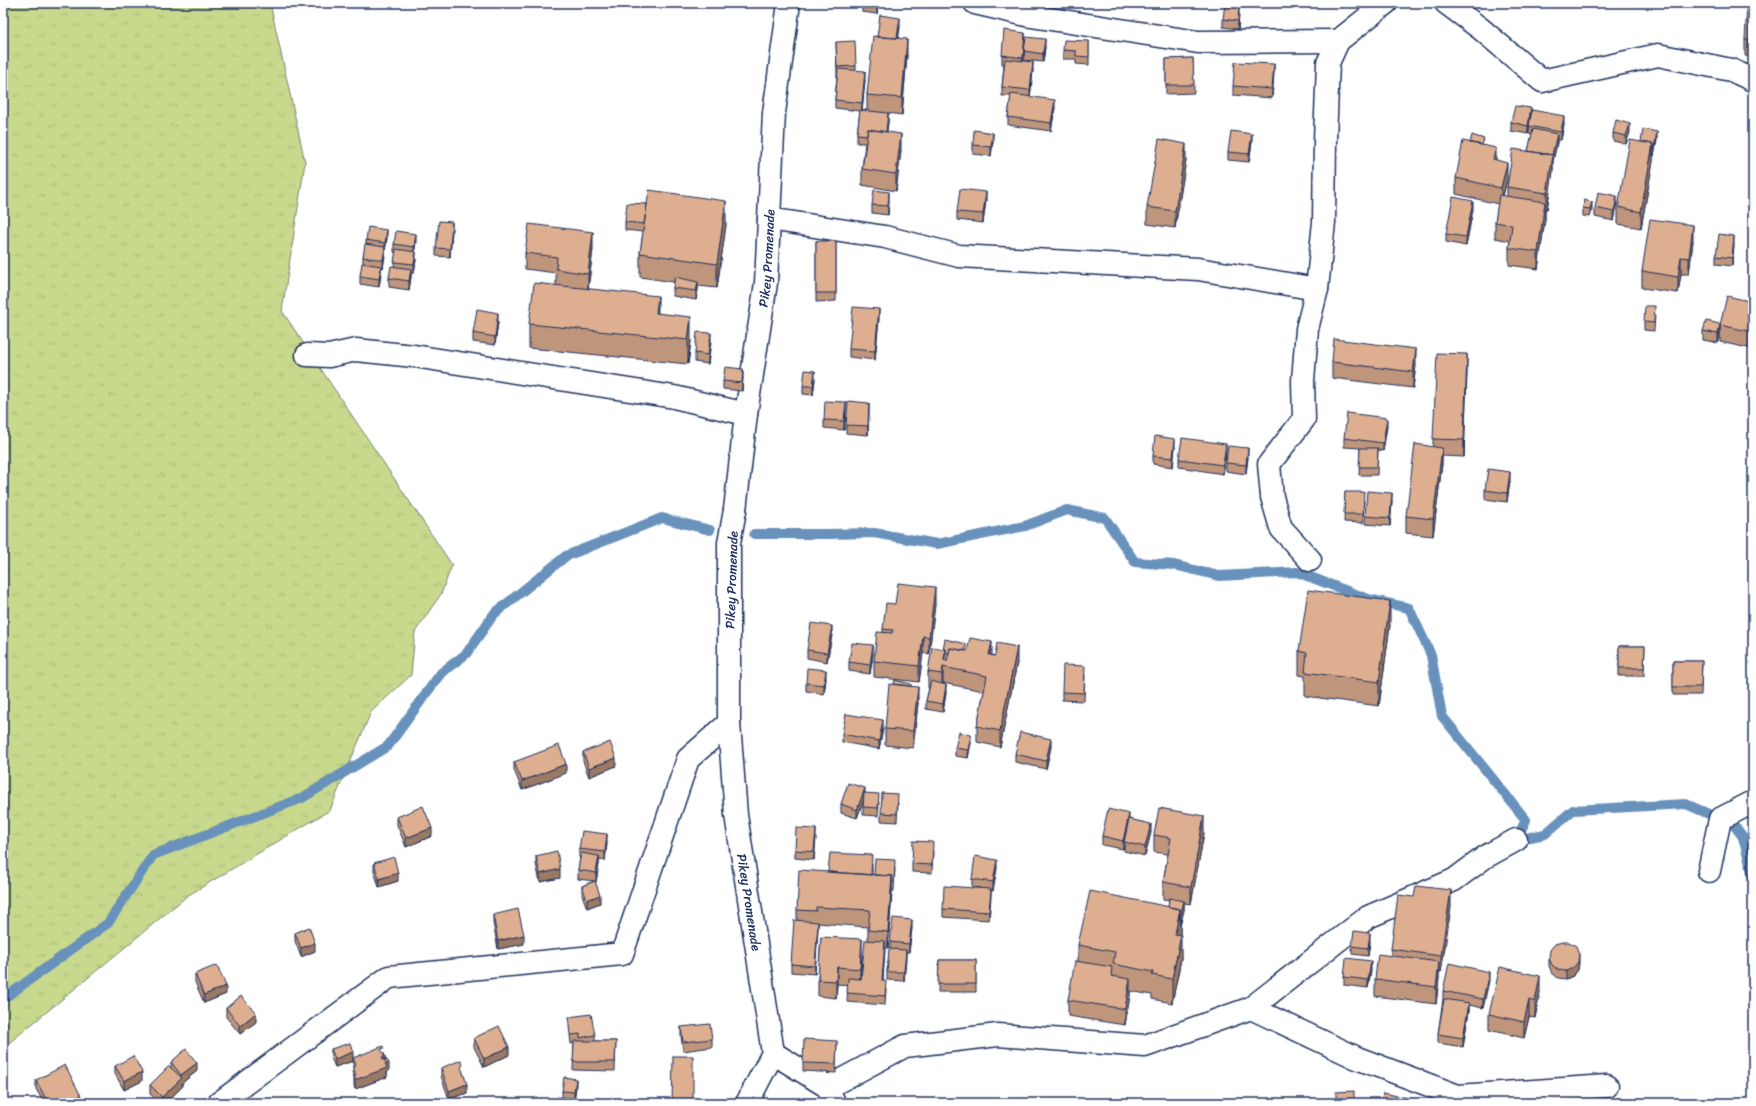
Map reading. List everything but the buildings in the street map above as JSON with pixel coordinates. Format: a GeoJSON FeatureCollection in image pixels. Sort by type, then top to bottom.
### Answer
{"type":"FeatureCollection","features":[{"type":"Feature","properties":{"kind":"street","name":"Pikey Promenade"},"geometry":{"type":"LineString","coordinates":[[773,1053],[736,815],[729,723],[729,543],[735,510],[746,414],[766,283],[774,114],[789,3]]}},
{"type":"Feature","properties":{"kind":"street"},"geometry":{"type":"LineString","coordinates":[[975,3],[1031,16],[1198,42],[1338,41]]}},
{"type":"Feature","properties":{"kind":"street"},"geometry":{"type":"LineString","coordinates":[[1310,560],[1281,528],[1272,497],[1269,464],[1304,419],[1303,381],[1307,329],[1317,289],[1324,222],[1328,63],[1338,41],[1386,3]]}},
{"type":"Feature","properties":{"kind":"street"},"geometry":{"type":"LineString","coordinates":[[1446,3],[1542,81],[1658,56],[1731,70],[1753,80]]}},
{"type":"Feature","properties":{"kind":"street"},"geometry":{"type":"LineString","coordinates":[[769,219],[885,237],[959,256],[1198,269],[1317,289]]}},
{"type":"Feature","properties":{"kind":"street"},"geometry":{"type":"LineString","coordinates":[[307,355],[329,356],[356,350],[414,356],[674,397],[746,414]]}},
{"type":"Feature","properties":{"kind":"street"},"geometry":{"type":"LineString","coordinates":[[219,1103],[389,977],[622,954],[688,759],[729,723]]}},
{"type":"Feature","properties":{"kind":"street"},"geometry":{"type":"LineString","coordinates":[[1709,871],[1720,818],[1753,802]]}},
{"type":"Feature","properties":{"kind":"street"},"geometry":{"type":"LineString","coordinates":[[747,1103],[773,1053],[831,1095],[904,1046],[998,1036],[1145,1046],[1251,1008],[1368,917],[1454,880],[1486,857],[1516,840]]}},
{"type":"Feature","properties":{"kind":"street"},"geometry":{"type":"LineString","coordinates":[[1251,1008],[1357,1058],[1458,1096],[1606,1086]]}},
{"type":"Feature","properties":{"kind":"green space"},"geometry":{"type":"Polygon","coordinates":[[[3,3],[270,3],[305,162],[282,311],[452,565],[441,594],[415,632],[411,675],[371,712],[330,810],[187,896],[3,1048],[3,3]]]}},
{"type":"Feature","properties":{"kind":"waterway"},"geometry":{"type":"LineString","coordinates":[[754,534],[874,533],[937,544],[1025,526],[1067,510],[1105,518],[1135,562],[1174,565],[1219,576],[1297,572],[1368,599],[1409,608],[1431,655],[1442,716],[1526,820],[1516,840],[1545,834],[1573,810],[1686,804],[1734,825],[1743,837],[1753,876]]}},
{"type":"Feature","properties":{"kind":"waterway"},"geometry":{"type":"LineString","coordinates":[[3,999],[108,923],[153,855],[302,798],[388,746],[441,673],[466,654],[494,614],[566,556],[662,518],[710,530]]}}]}
